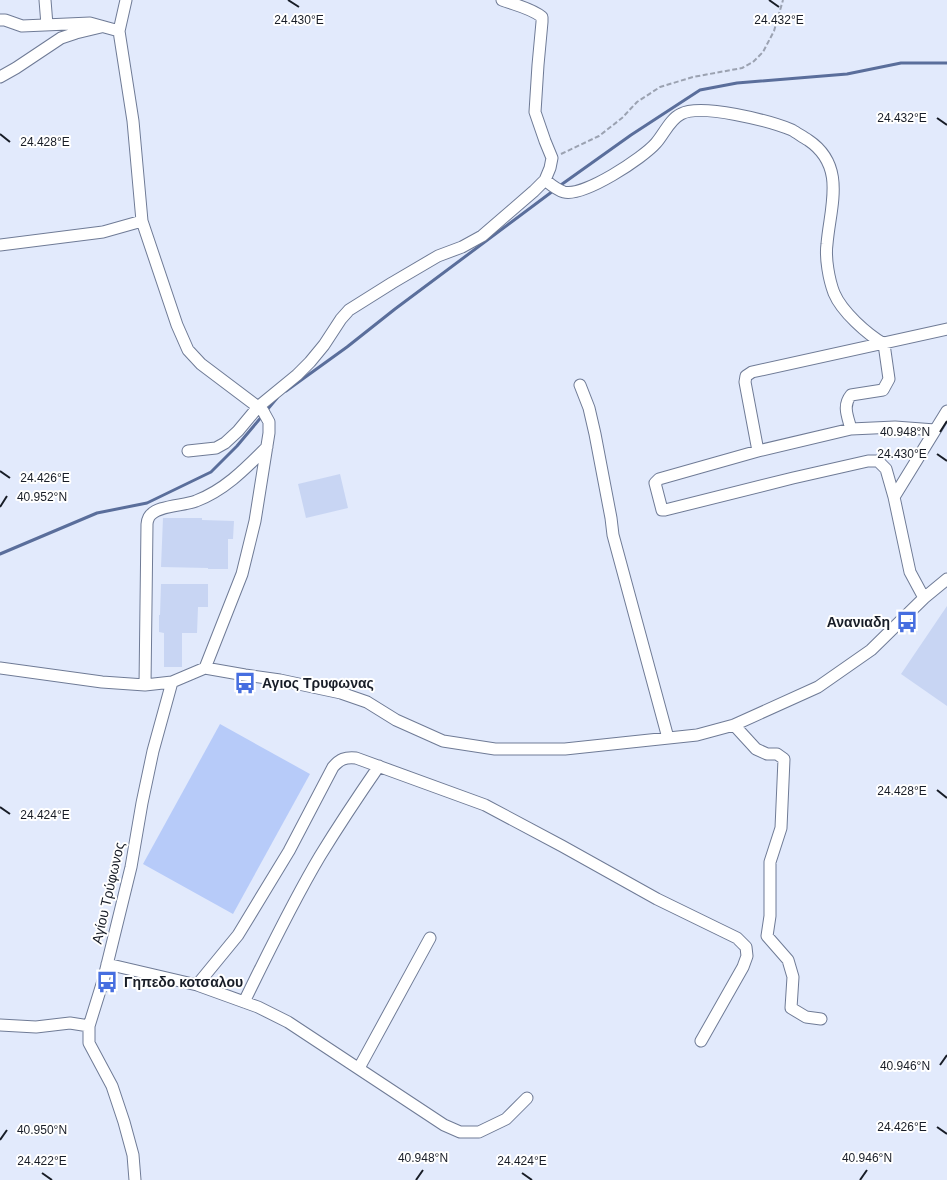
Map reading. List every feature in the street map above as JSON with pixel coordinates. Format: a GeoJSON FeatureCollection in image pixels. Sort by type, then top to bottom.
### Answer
{"type":"FeatureCollection","features":[{"type":"Feature","properties":{"kind":"street"},"geometry":{"type":"LineString","coordinates":[[45,0],[47,25]]}},
{"type":"Feature","properties":{"kind":"street"},"geometry":{"type":"LineString","coordinates":[[126,0],[119,31],[133,121],[142,221],[177,325],[188,350],[202,364],[260,409],[269,422],[268,446],[255,520],[242,574],[205,668]]}},
{"type":"Feature","properties":{"kind":"street"},"geometry":{"type":"LineString","coordinates":[[502,0],[530,10],[542,17],[535,112],[544,141],[552,158],[548,182]]}},
{"type":"Feature","properties":{"kind":"street"},"geometry":{"type":"LineString","coordinates":[[0,20],[22,26],[90,23],[119,31]]}},
{"type":"Feature","properties":{"kind":"street"},"geometry":{"type":"LineString","coordinates":[[0,77],[61,38],[102,27]]}},
{"type":"Feature","properties":{"kind":"street"},"geometry":{"type":"LineString","coordinates":[[548,182],[564,192],[572,192],[585,189],[608,178],[655,144],[673,120],[680,114],[693,110],[750,117],[794,131],[818,149],[829,163],[833,178],[833,202],[826,247],[829,276],[834,294],[862,328],[884,344]]}},
{"type":"Feature","properties":{"kind":"street"},"geometry":{"type":"LineString","coordinates":[[188,451],[216,448],[225,443],[310,362],[349,310],[438,256],[462,247],[482,236],[534,190],[548,182]]}},
{"type":"Feature","properties":{"kind":"street"},"geometry":{"type":"LineString","coordinates":[[0,245],[103,232],[142,221]]}},
{"type":"Feature","properties":{"kind":"street"},"geometry":{"type":"LineString","coordinates":[[758,450],[744,382],[746,376],[752,372],[947,329]]}},
{"type":"Feature","properties":{"kind":"street"},"geometry":{"type":"LineString","coordinates":[[851,429],[845,405],[847,400],[851,395],[883,390],[889,379],[884,344]]}},
{"type":"Feature","properties":{"kind":"street"},"geometry":{"type":"LineString","coordinates":[[580,385],[591,417],[611,518],[612,535],[668,738]]}},
{"type":"Feature","properties":{"kind":"street"},"geometry":{"type":"LineString","coordinates":[[894,497],[947,411]]}},
{"type":"Feature","properties":{"kind":"street"},"geometry":{"type":"LineString","coordinates":[[924,598],[910,572],[886,469],[878,461],[794,478],[665,510],[662,510],[660,506],[655,484],[659,479],[758,450],[851,429],[895,427],[935,430]]}},
{"type":"Feature","properties":{"kind":"street"},"geometry":{"type":"LineString","coordinates":[[146,685],[146,524],[150,516],[156,510],[196,501],[219,489],[232,481],[268,446]]}},
{"type":"Feature","properties":{"kind":"street"},"geometry":{"type":"LineString","coordinates":[[0,668],[102,682],[146,685],[172,682],[205,668],[280,680],[341,693],[367,702],[396,720],[443,742],[495,750],[565,749],[697,735],[734,725],[818,687],[871,650],[924,598],[947,579]]}},
{"type":"Feature","properties":{"kind":"street","name":"Αγίου Τρύφωνος"},"geometry":{"type":"LineString","coordinates":[[135,1180],[133,1155],[124,1122],[112,1086],[89,1043],[89,1026],[107,964],[131,867],[153,751],[172,682]]}},
{"type":"Feature","properties":{"kind":"street"},"geometry":{"type":"LineString","coordinates":[[734,725],[756,749],[767,754],[776,754],[784,759],[781,828],[770,862],[770,916],[767,936],[788,960],[793,977],[791,1008],[806,1017],[821,1019]]}},
{"type":"Feature","properties":{"kind":"street"},"geometry":{"type":"LineString","coordinates":[[197,985],[238,935],[289,851],[333,767],[338,760],[347,757],[356,758],[485,805],[657,899],[737,938],[746,947],[747,956],[743,967],[701,1041]]}},
{"type":"Feature","properties":{"kind":"street"},"geometry":{"type":"LineString","coordinates":[[244,1002],[319,857],[379,766]]}},
{"type":"Feature","properties":{"kind":"street"},"geometry":{"type":"LineString","coordinates":[[359,1068],[430,938]]}},
{"type":"Feature","properties":{"kind":"street"},"geometry":{"type":"LineString","coordinates":[[107,964],[197,985],[258,1007],[288,1022],[444,1126],[460,1132],[480,1132],[506,1119],[527,1098]]}},
{"type":"Feature","properties":{"kind":"street"},"geometry":{"type":"LineString","coordinates":[[0,1025],[36,1027],[70,1023],[89,1026]]}},
{"type":"Feature","properties":{"kind":"path"},"geometry":{"type":"LineString","coordinates":[[552,158],[599,136],[622,118],[637,102],[660,87],[693,77],[742,68],[754,62],[763,52],[774,31],[783,0]]}},
{"type":"Feature","properties":{"kind":"shaded area"},"geometry":{"type":"Polygon","coordinates":[[[220,724],[310,774],[233,914],[143,864],[220,724]]]}},
{"type":"Feature","properties":{"kind":"building"},"geometry":{"type":"Polygon","coordinates":[[[340,474],[348,508],[306,518],[298,484],[340,474]]]}},
{"type":"Feature","properties":{"kind":"building"},"geometry":{"type":"Polygon","coordinates":[[[163,518],[202,518],[202,520],[234,521],[233,539],[228,539],[228,569],[161,567],[163,518]]]}},
{"type":"Feature","properties":{"kind":"building"},"geometry":{"type":"Polygon","coordinates":[[[161,584],[208,584],[208,607],[198,607],[197,633],[182,633],[182,667],[164,667],[164,633],[159,632],[161,584]]]}},
{"type":"Feature","properties":{"kind":"building"},"geometry":{"type":"Polygon","coordinates":[[[947,606],[947,706],[901,674],[947,606]]]}},
{"type":"Feature","properties":{"kind":"waterway"},"geometry":{"type":"LineString","coordinates":[[558,187],[631,135],[700,90],[737,83],[847,74],[901,63],[947,63]]}},
{"type":"Feature","properties":{"kind":"waterway"},"geometry":{"type":"LineString","coordinates":[[286,391],[553,191]]}},
{"type":"Feature","properties":{"kind":"waterway"},"geometry":{"type":"LineString","coordinates":[[267,410],[277,398]]}},
{"type":"Feature","properties":{"kind":"waterway"},"geometry":{"type":"LineString","coordinates":[[0,554],[97,513],[147,503],[211,472],[237,446],[263,415]]}},
{"type":"Feature","properties":{"kind":"place","name":"Ανανιαδη"},"geometry":{"type":"Point","coordinates":[907,622]}},
{"type":"Feature","properties":{"kind":"place","name":"Αγιος Τρυφωνας"},"geometry":{"type":"Point","coordinates":[245,683]}},
{"type":"Feature","properties":{"kind":"place","name":"Γηπεδο κοτσαλου"},"geometry":{"type":"Point","coordinates":[107,982]}}]}
